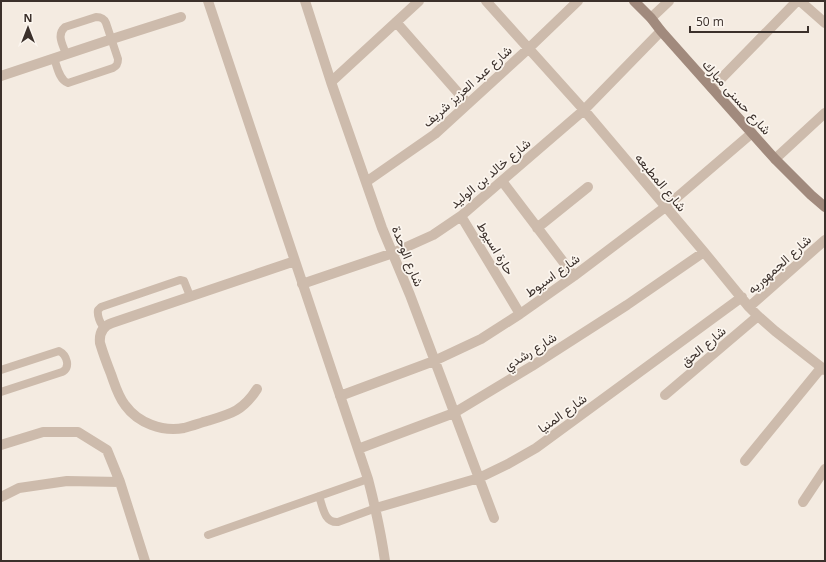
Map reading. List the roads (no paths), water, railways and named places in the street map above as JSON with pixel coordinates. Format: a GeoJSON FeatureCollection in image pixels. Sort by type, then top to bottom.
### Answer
{"type":"FeatureCollection","features":[{"type":"Feature","properties":{"kind":"street"},"geometry":{"type":"LineString","coordinates":[[208,1],[368,479],[376,508],[385,561]]}},
{"type":"Feature","properties":{"kind":"street","name":"شارع الوحدة"},"geometry":{"type":"LineString","coordinates":[[305,1],[331,82],[382,228],[393,253],[494,518]]}},
{"type":"Feature","properties":{"kind":"street"},"geometry":{"type":"LineString","coordinates":[[331,82],[419,1]]}},
{"type":"Feature","properties":{"kind":"street","name":"شارع المطبعه"},"geometry":{"type":"LineString","coordinates":[[486,1],[584,110],[749,307],[774,331],[823,369]]}},
{"type":"Feature","properties":{"kind":"street","name":"شارع عبد العزيز شريف"},"geometry":{"type":"LineString","coordinates":[[366,182],[435,134],[578,1]]}},
{"type":"Feature","properties":{"kind":"street","name":"شارع حسنى مبارك"},"geometry":{"type":"LineString","coordinates":[[634,1],[651,18],[775,159],[825,207]]}},
{"type":"Feature","properties":{"kind":"street"},"geometry":{"type":"LineString","coordinates":[[651,18],[668,1]]}},
{"type":"Feature","properties":{"kind":"street"},"geometry":{"type":"LineString","coordinates":[[712,88],[797,1]]}},
{"type":"Feature","properties":{"kind":"street"},"geometry":{"type":"LineString","coordinates":[[800,1],[823,18]]}},
{"type":"Feature","properties":{"kind":"street"},"geometry":{"type":"LineString","coordinates":[[1,76],[181,17]]}},
{"type":"Feature","properties":{"kind":"street"},"geometry":{"type":"LineString","coordinates":[[396,22],[468,104]]}},
{"type":"Feature","properties":{"kind":"street","name":"شارع خالد بن الوليد"},"geometry":{"type":"LineString","coordinates":[[302,284],[393,253],[433,235],[461,216],[584,110],[661,31]]}},
{"type":"Feature","properties":{"kind":"street"},"geometry":{"type":"LineString","coordinates":[[775,159],[825,113]]}},
{"type":"Feature","properties":{"kind":"street","name":"شارع اسيوط"},"geometry":{"type":"LineString","coordinates":[[340,396],[434,361],[480,339],[520,314],[574,276],[666,207],[752,133]]}},
{"type":"Feature","properties":{"kind":"street"},"geometry":{"type":"LineString","coordinates":[[502,181],[574,276]]}},
{"type":"Feature","properties":{"kind":"street"},"geometry":{"type":"LineString","coordinates":[[537,228],[588,187]]}},
{"type":"Feature","properties":{"kind":"street","name":"حارة اسيوط"},"geometry":{"type":"LineString","coordinates":[[461,216],[520,314]]}},
{"type":"Feature","properties":{"kind":"street","name":"شارع الجمهوريه"},"geometry":{"type":"LineString","coordinates":[[749,307],[825,240]]}},
{"type":"Feature","properties":{"kind":"street","name":"شارع رشدي"},"geometry":{"type":"LineString","coordinates":[[358,449],[454,413],[614,314],[704,252]]}},
{"type":"Feature","properties":{"kind":"street"},"geometry":{"type":"LineString","coordinates":[[257,389],[252,398],[236,411],[227,416],[183,428],[167,429],[150,425],[136,417],[124,405],[100,343],[101,332],[104,327],[112,323],[295,262]]}},
{"type":"Feature","properties":{"kind":"street","name":"شارع المنيا"},"geometry":{"type":"LineString","coordinates":[[376,508],[479,478],[536,448],[742,297]]}},
{"type":"Feature","properties":{"kind":"street","name":"شارع الحق"},"geometry":{"type":"LineString","coordinates":[[665,395],[758,316]]}},
{"type":"Feature","properties":{"kind":"street"},"geometry":{"type":"LineString","coordinates":[[745,461],[823,369]]}},
{"type":"Feature","properties":{"kind":"street"},"geometry":{"type":"LineString","coordinates":[[1,445],[43,432],[78,432],[107,450],[120,482],[145,561]]}},
{"type":"Feature","properties":{"kind":"street"},"geometry":{"type":"LineString","coordinates":[[803,502],[825,469]]}},
{"type":"Feature","properties":{"kind":"street"},"geometry":{"type":"LineString","coordinates":[[1,497],[19,488],[67,481],[120,482]]}},
{"type":"Feature","properties":{"kind":"lane"},"geometry":{"type":"LineString","coordinates":[[54,58],[61,79],[68,83],[116,66],[118,63],[112,39],[104,19],[100,17],[65,27],[62,30],[60,38],[66,54]]}},
{"type":"Feature","properties":{"kind":"lane"},"geometry":{"type":"LineString","coordinates":[[104,327],[101,324],[98,313],[98,310],[101,307],[182,280],[186,283],[190,296]]}},
{"type":"Feature","properties":{"kind":"lane"},"geometry":{"type":"LineString","coordinates":[[1,370],[59,351],[64,356],[67,365],[65,371],[1,392]]}},
{"type":"Feature","properties":{"kind":"lane"},"geometry":{"type":"LineString","coordinates":[[208,535],[368,479]]}},
{"type":"Feature","properties":{"kind":"lane"},"geometry":{"type":"LineString","coordinates":[[319,496],[326,517],[333,522],[338,522],[376,508]]}}]}
